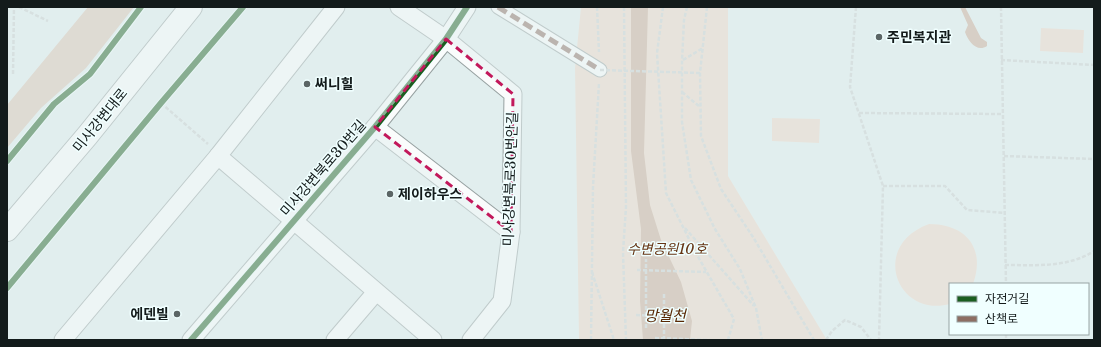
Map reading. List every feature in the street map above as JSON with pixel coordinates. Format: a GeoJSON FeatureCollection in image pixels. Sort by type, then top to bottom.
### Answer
{"type":"FeatureCollection","features":[{"type":"Feature","properties":{"kind":"main road","name":"미사강변대로"},"geometry":{"type":"LineString","coordinates":[[7,230],[87,136],[191,7]]}},
{"type":"Feature","properties":{"kind":"street"},"geometry":{"type":"LineString","coordinates":[[64,340],[215,152],[336,7]]}},
{"type":"Feature","properties":{"kind":"street"},"geometry":{"type":"LineString","coordinates":[[399,7],[446,39]]}},
{"type":"Feature","properties":{"kind":"street","name":"미사강변북로30번길"},"geometry":{"type":"LineString","coordinates":[[191,340],[375,127],[446,39],[467,7]]}},
{"type":"Feature","properties":{"kind":"street"},"geometry":{"type":"LineString","coordinates":[[498,7],[600,66]]}},
{"type":"Feature","properties":{"kind":"street","name":"미사강변북로30번안길"},"geometry":{"type":"LineString","coordinates":[[446,39],[512,94],[511,232],[502,300],[471,340]]}},
{"type":"Feature","properties":{"kind":"street"},"geometry":{"type":"LineString","coordinates":[[375,127],[511,232]]}},
{"type":"Feature","properties":{"kind":"street"},"geometry":{"type":"LineString","coordinates":[[215,152],[293,222],[433,340]]}},
{"type":"Feature","properties":{"kind":"street"},"geometry":{"type":"LineString","coordinates":[[335,340],[376,292]]}},
{"type":"Feature","properties":{"kind":"path"},"geometry":{"type":"LineString","coordinates":[[13,74],[14,7]]}},
{"type":"Feature","properties":{"kind":"path"},"geometry":{"type":"LineString","coordinates":[[19,7],[48,21]]}},
{"type":"Feature","properties":{"kind":"path"},"geometry":{"type":"LineString","coordinates":[[597,7],[599,54]]}},
{"type":"Feature","properties":{"kind":"path"},"geometry":{"type":"LineString","coordinates":[[624,7],[626,207],[623,252],[626,340]]}},
{"type":"Feature","properties":{"kind":"path"},"geometry":{"type":"LineString","coordinates":[[663,7],[658,53],[666,193],[707,272],[734,319],[728,340]]}},
{"type":"Feature","properties":{"kind":"path"},"geometry":{"type":"LineString","coordinates":[[687,7],[684,20],[682,61],[682,122],[691,180],[715,229],[740,269],[756,308],[762,340]]}},
{"type":"Feature","properties":{"kind":"path"},"geometry":{"type":"LineString","coordinates":[[707,7],[700,73],[701,136],[721,189],[756,243],[814,340]]}},
{"type":"Feature","properties":{"kind":"path"},"geometry":{"type":"LineString","coordinates":[[856,7],[850,87],[883,186],[879,340]]}},
{"type":"Feature","properties":{"kind":"path"},"geometry":{"type":"LineString","coordinates":[[1001,7],[1006,283]]}},
{"type":"Feature","properties":{"kind":"path"},"geometry":{"type":"LineString","coordinates":[[682,61],[703,48]]}},
{"type":"Feature","properties":{"kind":"path"},"geometry":{"type":"LineString","coordinates":[[1001,60],[1094,65]]}},
{"type":"Feature","properties":{"kind":"path"},"geometry":{"type":"LineString","coordinates":[[591,340],[593,187],[600,66],[682,74],[700,73]]}},
{"type":"Feature","properties":{"kind":"path"},"geometry":{"type":"LineString","coordinates":[[682,92],[701,107]]}},
{"type":"Feature","properties":{"kind":"path"},"geometry":{"type":"LineString","coordinates":[[156,109],[166,97]]}},
{"type":"Feature","properties":{"kind":"path"},"geometry":{"type":"LineString","coordinates":[[161,103],[215,152]]}},
{"type":"Feature","properties":{"kind":"path"},"geometry":{"type":"LineString","coordinates":[[859,113],[1003,114]]}},
{"type":"Feature","properties":{"kind":"path"},"geometry":{"type":"LineString","coordinates":[[1004,156],[1094,159]]}},
{"type":"Feature","properties":{"kind":"path"},"geometry":{"type":"LineString","coordinates":[[883,186],[944,186],[967,210],[1005,213]]}},
{"type":"Feature","properties":{"kind":"path"},"geometry":{"type":"LineString","coordinates":[[682,225],[756,308]]}},
{"type":"Feature","properties":{"kind":"path"},"geometry":{"type":"LineString","coordinates":[[1005,265],[1042,266],[1072,262],[1093,252],[1094,256]]}},
{"type":"Feature","properties":{"kind":"path"},"geometry":{"type":"LineString","coordinates":[[646,259],[646,328]]}},
{"type":"Feature","properties":{"kind":"path"},"geometry":{"type":"LineString","coordinates":[[592,270],[614,340]]}},
{"type":"Feature","properties":{"kind":"path"},"geometry":{"type":"LineString","coordinates":[[637,270],[707,272]]}},
{"type":"Feature","properties":{"kind":"path"},"geometry":{"type":"LineString","coordinates":[[664,293],[664,339]]}},
{"type":"Feature","properties":{"kind":"path"},"geometry":{"type":"LineString","coordinates":[[636,315],[673,317]]}},
{"type":"Feature","properties":{"kind":"path"},"geometry":{"type":"LineString","coordinates":[[826,340],[832,331],[846,320],[861,326],[870,340]]}},
{"type":"Feature","properties":{"kind":"path"},"geometry":{"type":"LineString","coordinates":[[655,338],[710,340]]}},
{"type":"Feature","properties":{"kind":"highlighted area"},"geometry":{"type":"Polygon","coordinates":[[[446,39],[513,94],[511,232],[375,127],[446,39]]]}},
{"type":"Feature","properties":{"kind":"green space","name":"수변공원10호"},"geometry":{"type":"Polygon","coordinates":[[[581,7],[728,7],[728,176],[827,340],[579,340],[575,68],[581,7]]]}},
{"type":"Feature","properties":{"kind":"green space"},"geometry":{"type":"Polygon","coordinates":[[[1041,28],[1084,30],[1083,53],[1040,51],[1041,28]]]}},
{"type":"Feature","properties":{"kind":"green space"},"geometry":{"type":"Polygon","coordinates":[[[772,118],[820,119],[819,143],[772,141],[772,118]]]}},
{"type":"Feature","properties":{"kind":"green space"},"geometry":{"type":"Polygon","coordinates":[[[929,224],[942,225],[963,233],[970,240],[975,249],[977,259],[973,283],[949,283],[949,304],[931,305],[916,300],[904,291],[897,278],[895,263],[900,248],[911,234],[929,224]]]}},
{"type":"Feature","properties":{"kind":"shaded area"},"geometry":{"type":"Polygon","coordinates":[[[88,7],[134,7],[86,68],[41,108],[7,148],[7,105],[88,7]]]}},
{"type":"Feature","properties":{"kind":"water","name":"망월천"},"geometry":{"type":"Polygon","coordinates":[[[631,7],[648,7],[644,153],[650,205],[661,240],[681,282],[692,321],[690,340],[643,340],[640,301],[641,229],[631,151],[631,7]]]}},
{"type":"Feature","properties":{"kind":"water"},"geometry":{"type":"Polygon","coordinates":[[[960,7],[965,7],[981,38],[987,42],[987,46],[983,48],[976,47],[968,39],[965,32],[968,25],[960,7]]]}},
{"type":"Feature","properties":{"kind":"marked path"},"geometry":{"type":"LineString","coordinates":[[498,7],[600,70]]}},
{"type":"Feature","properties":{"kind":"cycle path"},"geometry":{"type":"LineString","coordinates":[[7,161],[54,104],[90,74],[141,7]]}},
{"type":"Feature","properties":{"kind":"cycle path"},"geometry":{"type":"LineString","coordinates":[[7,288],[243,7]]}},
{"type":"Feature","properties":{"kind":"cycle path"},"geometry":{"type":"LineString","coordinates":[[191,340],[375,127],[446,39],[467,7]]}},
{"type":"Feature","properties":{"kind":"place","name":"주민복지관"},"geometry":{"type":"Point","coordinates":[879,37]}},
{"type":"Feature","properties":{"kind":"place","name":"써니힐"},"geometry":{"type":"Point","coordinates":[307,84]}},
{"type":"Feature","properties":{"kind":"place","name":"제이하우스"},"geometry":{"type":"Point","coordinates":[390,194]}},
{"type":"Feature","properties":{"kind":"place","name":"에덴빌"},"geometry":{"type":"Point","coordinates":[177,314]}}]}
